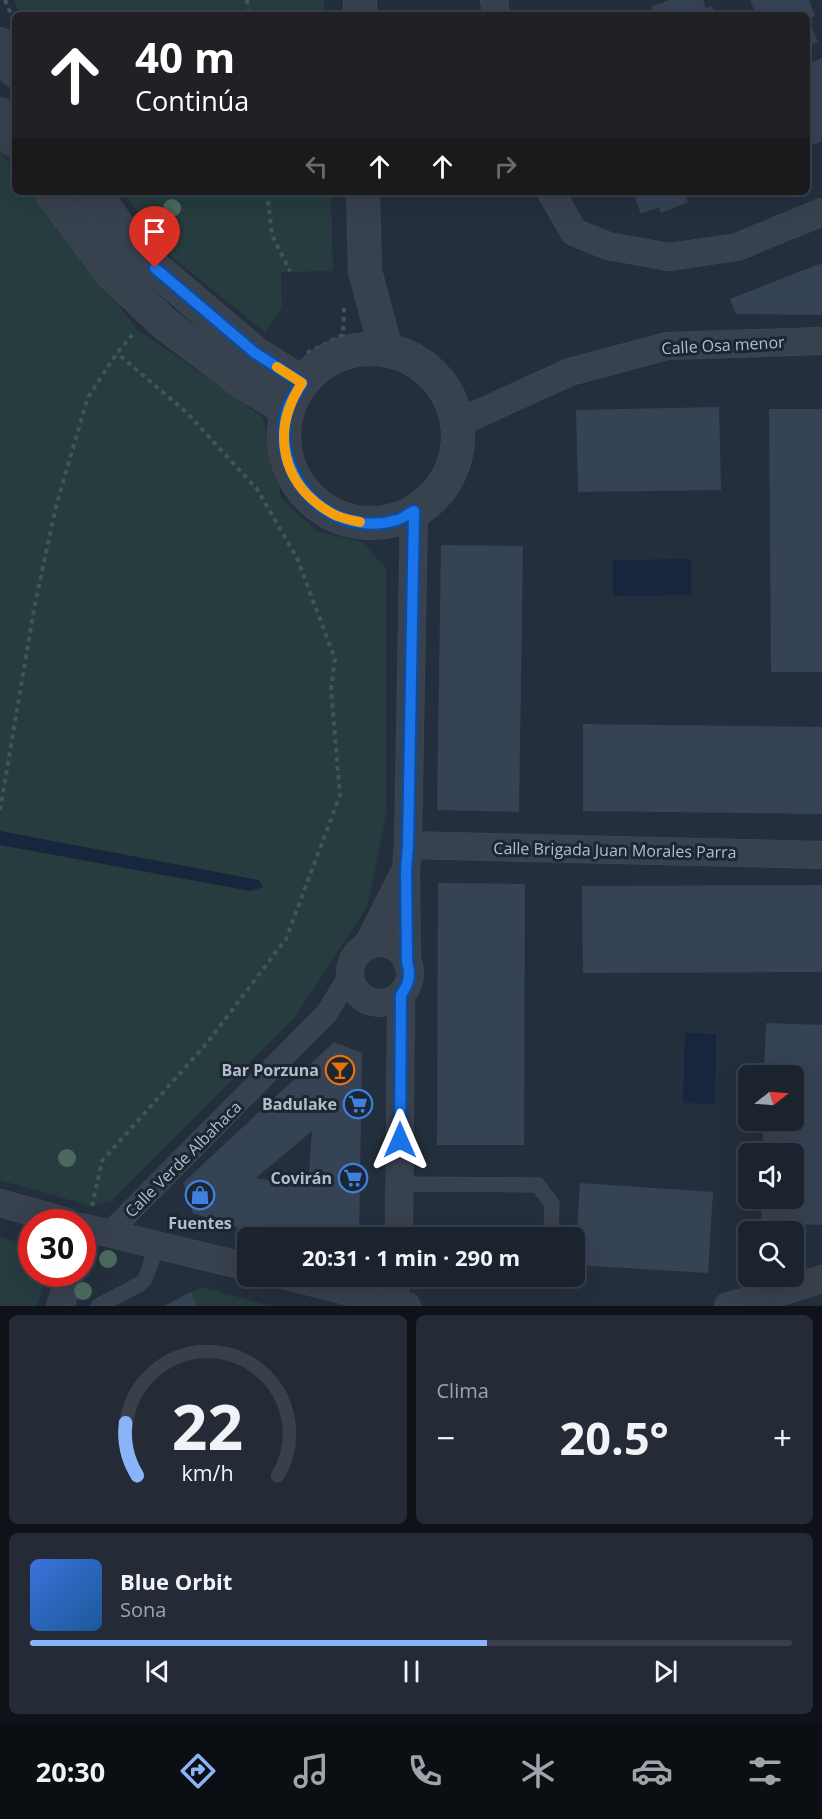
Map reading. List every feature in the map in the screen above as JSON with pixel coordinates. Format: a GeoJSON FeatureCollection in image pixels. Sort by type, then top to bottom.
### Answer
{"type":"FeatureCollection","features":[{"type":"Feature","properties":{"kind":"street"},"geometry":{"type":"LineString","coordinates":[[0,44],[12,66]]}},
{"type":"Feature","properties":{"kind":"street"},"geometry":{"type":"LineString","coordinates":[[0,114],[12,136]]}},
{"type":"Feature","properties":{"kind":"street"},"geometry":{"type":"LineString","coordinates":[[53,195],[112,274],[165,324],[242,382],[295,382],[344,352],[374,348],[386,350],[429,370],[448,394],[458,423],[455,462],[444,485],[423,507],[397,520],[367,523],[335,516],[309,498],[292,473],[285,451],[285,420],[295,382]]}},
{"type":"Feature","properties":{"kind":"street"},"geometry":{"type":"LineString","coordinates":[[96,195],[138,254],[255,353],[295,382]]}},
{"type":"Feature","properties":{"kind":"street"},"geometry":{"type":"LineString","coordinates":[[363,195],[365,271],[386,350]]}},
{"type":"Feature","properties":{"kind":"street"},"geometry":{"type":"LineString","coordinates":[[553,195],[574,232],[608,246],[669,257],[737,247],[822,212]]}},
{"type":"Feature","properties":{"kind":"street","name":"Calle Osa menor"},"geometry":{"type":"LineString","coordinates":[[458,423],[570,372],[667,345],[822,341]]}},
{"type":"Feature","properties":{"kind":"street"},"geometry":{"type":"LineString","coordinates":[[407,962],[400,952],[390,945],[378,943],[367,946],[358,953],[351,966],[350,975],[354,988],[363,998],[376,1004],[389,1002],[401,995],[408,985],[410,973],[407,962],[407,857],[414,511]]}},
{"type":"Feature","properties":{"kind":"street","name":"Calle Brigada Juan Morales Parra"},"geometry":{"type":"LineString","coordinates":[[407,857],[822,855]]}},
{"type":"Feature","properties":{"kind":"street"},"geometry":{"type":"LineString","coordinates":[[367,946],[407,857]]}},
{"type":"Feature","properties":{"kind":"street","name":"Calle Verde Albahaca"},"geometry":{"type":"LineString","coordinates":[[96,1218],[320,1021],[350,975]]}},
{"type":"Feature","properties":{"kind":"street"},"geometry":{"type":"LineString","coordinates":[[399,1227],[401,995]]}},
{"type":"Feature","properties":{"kind":"street"},"geometry":{"type":"LineString","coordinates":[[0,1203],[23,1209]]}},
{"type":"Feature","properties":{"kind":"street"},"geometry":{"type":"LineString","coordinates":[[96,1228],[237,1264]]}},
{"type":"Feature","properties":{"kind":"street"},"geometry":{"type":"LineString","coordinates":[[728,1306],[762,1299],[822,1280]]}},
{"type":"Feature","properties":{"kind":"street"},"geometry":{"type":"LineString","coordinates":[[60,1306],[67,1287]]}},
{"type":"Feature","properties":{"kind":"street"},"geometry":{"type":"LineString","coordinates":[[330,1287],[401,1305],[398,1287]]}},
{"type":"Feature","properties":{"kind":"lane"},"geometry":{"type":"LineString","coordinates":[[399,1184],[538,1185],[552,1204],[551,1227]]}},
{"type":"Feature","properties":{"kind":"lane"},"geometry":{"type":"LineString","coordinates":[[100,1305],[145,1280],[158,1244]]}},
{"type":"Feature","properties":{"kind":"path"},"geometry":{"type":"LineString","coordinates":[[5,0],[12,17]]}},
{"type":"Feature","properties":{"kind":"path"},"geometry":{"type":"LineString","coordinates":[[267,195],[272,235],[290,272]]}},
{"type":"Feature","properties":{"kind":"path"},"geometry":{"type":"LineString","coordinates":[[295,382],[307,353],[343,335],[344,303]]}},
{"type":"Feature","properties":{"kind":"path"},"geometry":{"type":"LineString","coordinates":[[0,810],[35,604],[56,506],[88,397],[117,353],[153,313]]}},
{"type":"Feature","properties":{"kind":"path"},"geometry":{"type":"LineString","coordinates":[[91,1209],[102,1161],[207,1043],[286,939],[340,795],[331,689],[335,659],[297,558],[257,489],[186,412],[117,353]]}},
{"type":"Feature","properties":{"kind":"green space"},"geometry":{"type":"Polygon","coordinates":[[[14,0],[324,0],[325,12],[18,12],[14,0]]]}},
{"type":"Feature","properties":{"kind":"green space"},"geometry":{"type":"Polygon","coordinates":[[[0,149],[12,167],[12,195],[33,195],[137,329],[263,417],[281,497],[316,531],[362,542],[386,568],[386,814],[367,907],[295,1017],[111,1201],[91,1206],[0,1180],[0,149]]]}},
{"type":"Feature","properties":{"kind":"green space"},"geometry":{"type":"Polygon","coordinates":[[[124,195],[331,195],[333,271],[281,272],[282,308],[265,332],[174,259],[124,195]]]}},
{"type":"Feature","properties":{"kind":"green space"},"geometry":{"type":"Polygon","coordinates":[[[0,1237],[18,1242],[18,1287],[44,1287],[37,1306],[0,1306],[0,1237]]]}},
{"type":"Feature","properties":{"kind":"green space"},"geometry":{"type":"Polygon","coordinates":[[[202,1287],[270,1306],[197,1306],[191,1292],[202,1287]]]}},
{"type":"Feature","properties":{"kind":"water"},"geometry":{"type":"Polygon","coordinates":[[[691,559],[691,595],[613,596],[613,560],[691,559]]]}},
{"type":"Feature","properties":{"kind":"water"},"geometry":{"type":"Polygon","coordinates":[[[0,831],[259,880],[263,887],[251,891],[0,845],[0,831]]]}},
{"type":"Feature","properties":{"kind":"water"},"geometry":{"type":"Polygon","coordinates":[[[685,1033],[716,1034],[715,1104],[683,1103],[685,1033]]]}},
{"type":"Feature","properties":{"kind":"building"},"geometry":{"type":"Polygon","coordinates":[[[669,0],[703,0],[706,8],[712,6],[714,12],[654,12],[651,7],[669,0]]]}},
{"type":"Feature","properties":{"kind":"building"},"geometry":{"type":"Polygon","coordinates":[[[750,0],[809,0],[815,16],[810,17],[810,12],[755,12],[750,0]]]}},
{"type":"Feature","properties":{"kind":"building"},"geometry":{"type":"Polygon","coordinates":[[[810,23],[818,42],[810,45],[810,23]]]}},
{"type":"Feature","properties":{"kind":"building"},"geometry":{"type":"Polygon","coordinates":[[[822,58],[822,141],[810,146],[810,63],[822,58]]]}},
{"type":"Feature","properties":{"kind":"building"},"geometry":{"type":"Polygon","coordinates":[[[634,195],[685,195],[688,202],[661,213],[659,207],[641,214],[634,195]]]}},
{"type":"Feature","properties":{"kind":"building"},"geometry":{"type":"Polygon","coordinates":[[[822,263],[822,315],[736,314],[730,299],[822,263]]]}},
{"type":"Feature","properties":{"kind":"building"},"geometry":{"type":"Polygon","coordinates":[[[719,407],[721,490],[578,492],[576,410],[719,407]]]}},
{"type":"Feature","properties":{"kind":"building"},"geometry":{"type":"Polygon","coordinates":[[[769,409],[822,409],[822,672],[771,672],[769,409]]]}},
{"type":"Feature","properties":{"kind":"building"},"geometry":{"type":"Polygon","coordinates":[[[441,545],[523,546],[519,812],[437,810],[441,545]]]}},
{"type":"Feature","properties":{"kind":"building"},"geometry":{"type":"Polygon","coordinates":[[[583,724],[822,727],[822,814],[583,811],[583,724]]]}},
{"type":"Feature","properties":{"kind":"building"},"geometry":{"type":"Polygon","coordinates":[[[438,883],[525,884],[524,1145],[437,1145],[438,883]]]}},
{"type":"Feature","properties":{"kind":"building"},"geometry":{"type":"Polygon","coordinates":[[[822,885],[822,972],[583,973],[582,886],[822,885]]]}},
{"type":"Feature","properties":{"kind":"building"},"geometry":{"type":"Polygon","coordinates":[[[766,1023],[822,1025],[822,1225],[804,1224],[804,1221],[761,1221],[762,1209],[804,1209],[804,1143],[763,1143],[763,1131],[804,1131],[804,1065],[764,1065],[766,1023]]]}},
{"type":"Feature","properties":{"kind":"building"},"geometry":{"type":"Polygon","coordinates":[[[334,1042],[362,1053],[359,1227],[237,1227],[193,1213],[183,1183],[334,1042]],[[312,1131],[256,1178],[308,1187],[312,1131]]]}},
{"type":"Feature","properties":{"kind":"building"},"geometry":{"type":"Polygon","coordinates":[[[580,1183],[713,1192],[708,1273],[585,1266],[585,1227],[577,1227],[580,1183]]]}},
{"type":"Feature","properties":{"kind":"building"},"geometry":{"type":"Polygon","coordinates":[[[191,1292],[197,1306],[164,1306],[191,1292]]]}},
{"type":"Feature","properties":{"kind":"slow traffic"},"geometry":{"type":"LineString","coordinates":[[277,367],[302,383],[291,400],[285,420],[285,451],[292,473],[309,498],[335,516],[360,522]]}},
{"type":"Feature","properties":{"kind":"place","name":"Bar Porzuna"},"geometry":{"type":"Point","coordinates":[340,1070]}},
{"type":"Feature","properties":{"kind":"place","name":"Badulake"},"geometry":{"type":"Point","coordinates":[358,1104]}},
{"type":"Feature","properties":{"kind":"place","name":"Covirán"},"geometry":{"type":"Point","coordinates":[353,1178]}},
{"type":"Feature","properties":{"kind":"place","name":"Fuentes"},"geometry":{"type":"Point","coordinates":[200,1195]}},
{"type":"Feature","properties":{"kind":"route"},"geometry":{"type":"LineString","coordinates":[[155,268],[255,353],[302,383],[291,400],[285,420],[285,451],[292,473],[309,498],[335,516],[367,523],[397,520],[414,511],[406,870],[407,962],[410,973],[408,985],[401,995],[400,1140]]}}]}
